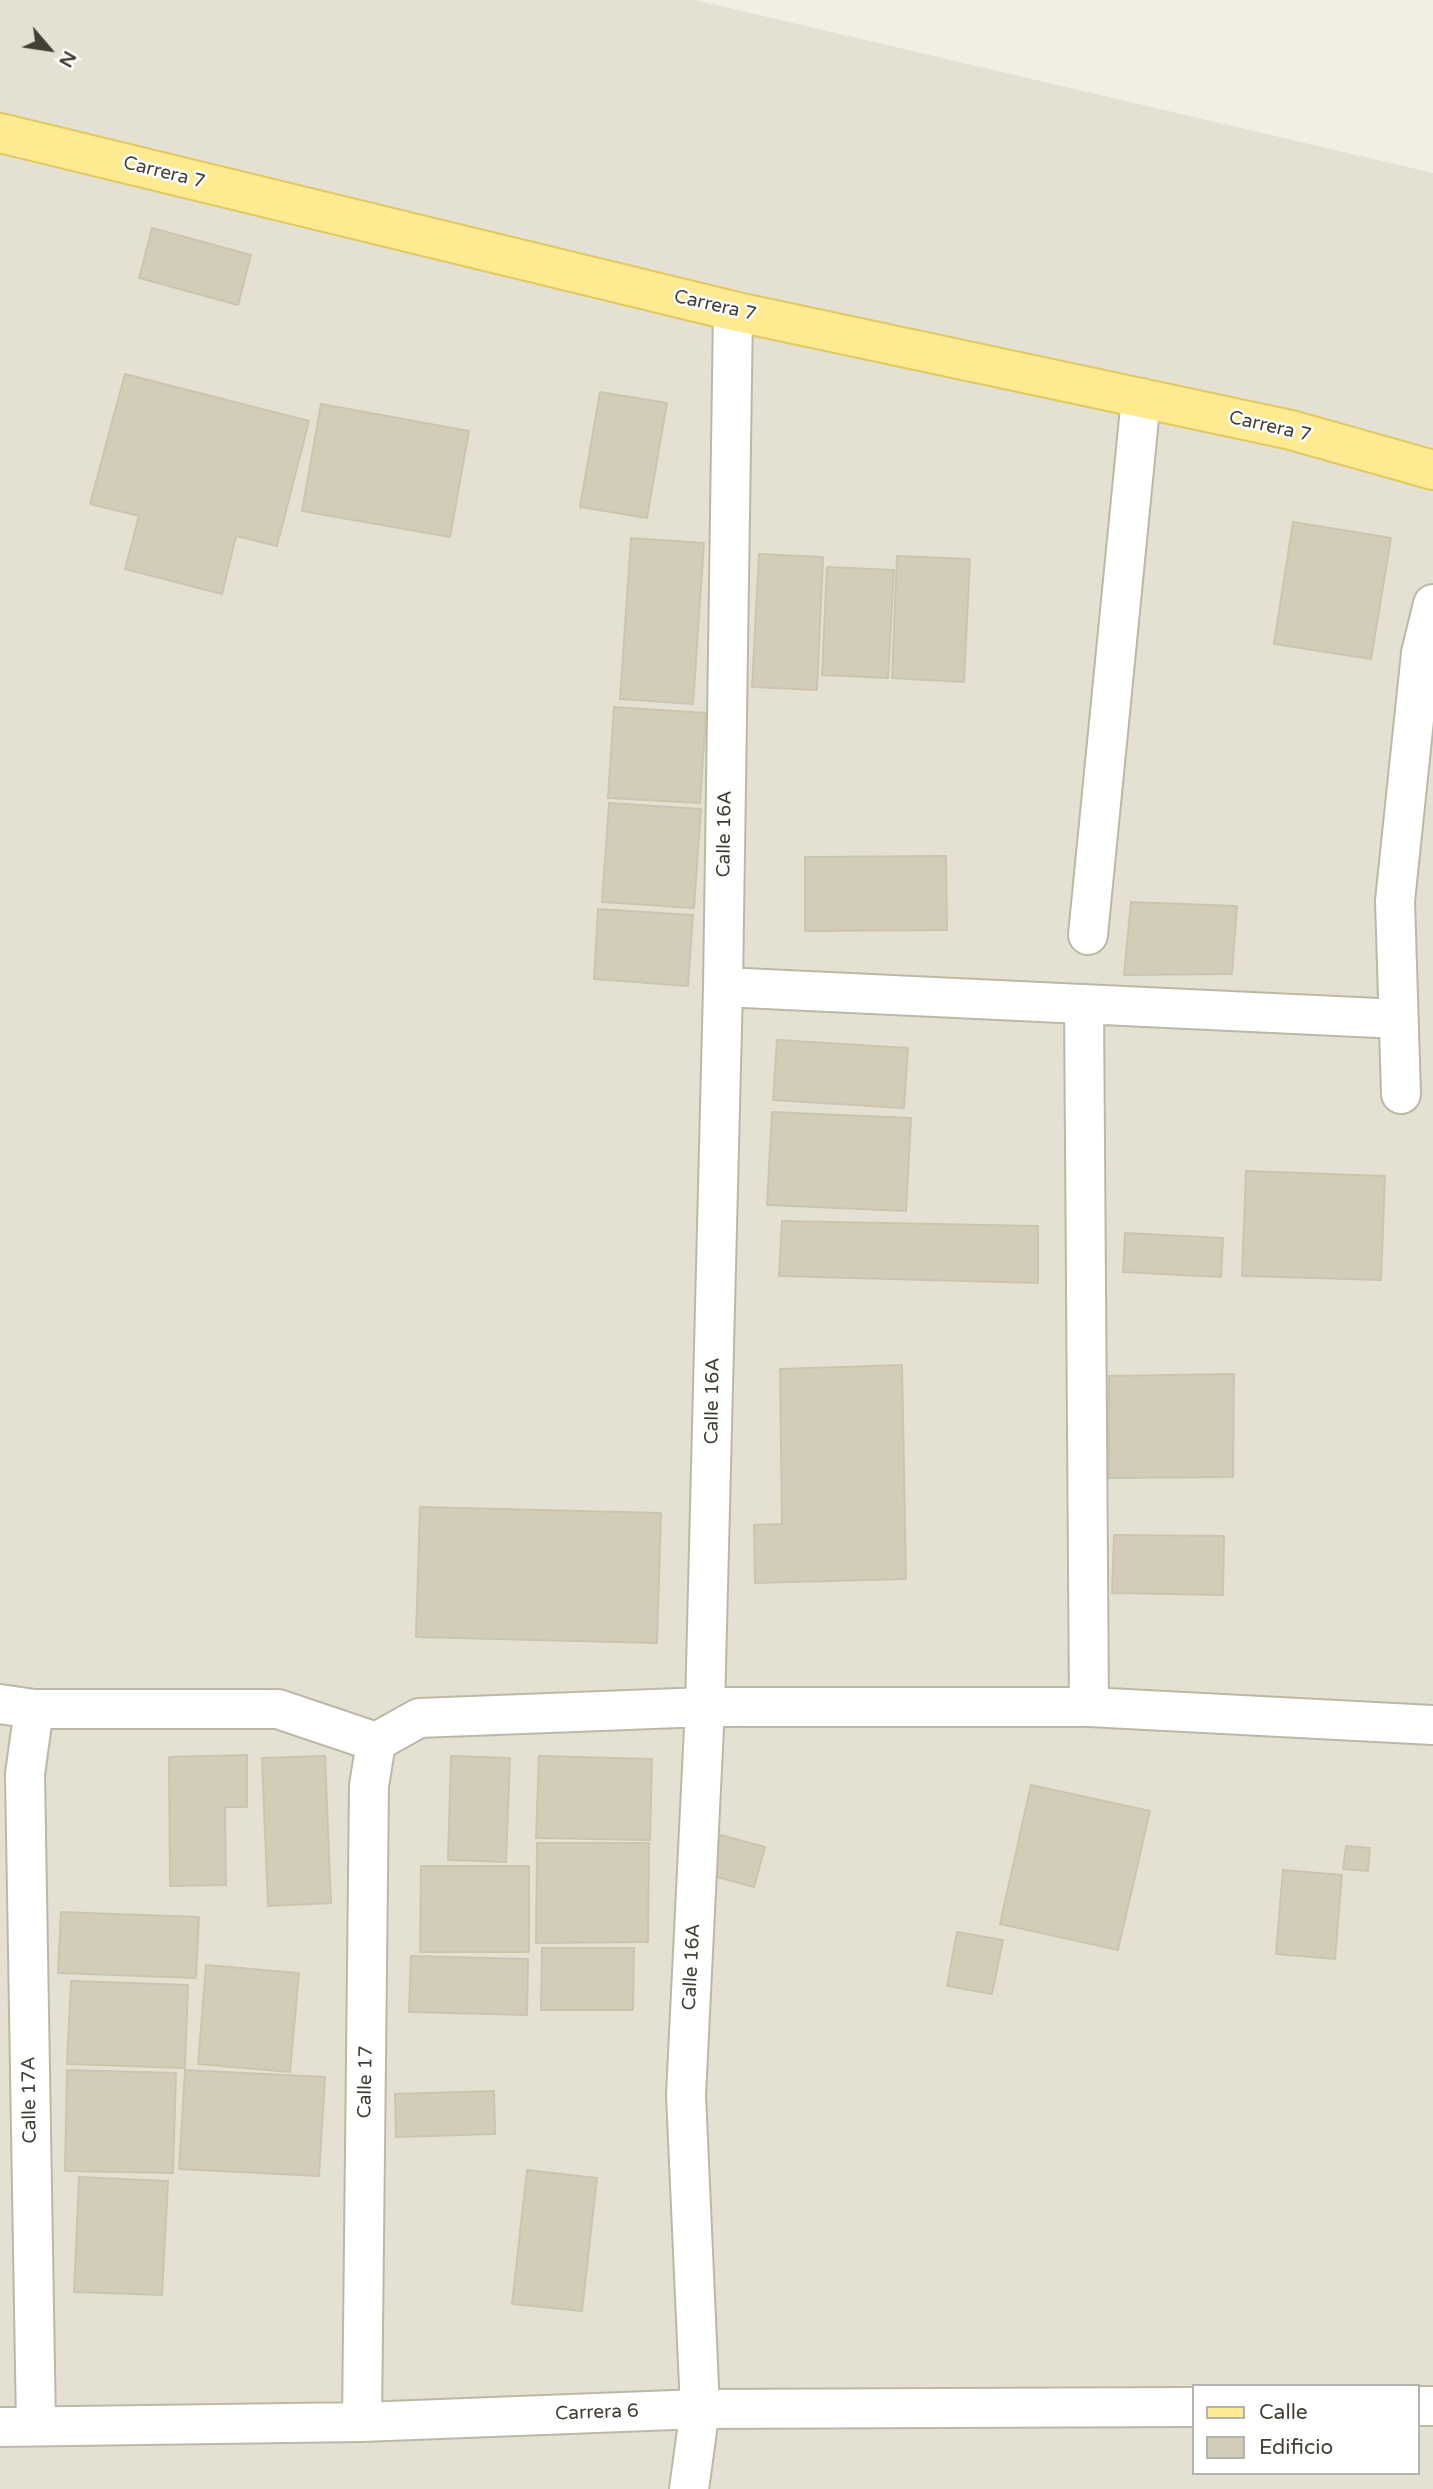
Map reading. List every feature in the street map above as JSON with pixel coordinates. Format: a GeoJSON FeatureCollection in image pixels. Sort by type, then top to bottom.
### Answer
{"type":"FeatureCollection","features":[{"type":"Feature","properties":{"kind":"main road","name":"Carrera 7"},"geometry":{"type":"LineString","coordinates":[[0,132],[733,311],[1291,430],[1433,470]]}},
{"type":"Feature","properties":{"kind":"street","name":"Calle 16A"},"geometry":{"type":"LineString","coordinates":[[689,2489],[700,2409],[686,2095],[705,1707],[723,988],[733,311]]}},
{"type":"Feature","properties":{"kind":"street"},"geometry":{"type":"LineString","coordinates":[[1088,935],[1140,398]]}},
{"type":"Feature","properties":{"kind":"street"},"geometry":{"type":"LineString","coordinates":[[1401,1094],[1395,901],[1422,653],[1433,604]]}},
{"type":"Feature","properties":{"kind":"street"},"geometry":{"type":"LineString","coordinates":[[723,988],[1378,1018]]}},
{"type":"Feature","properties":{"kind":"street"},"geometry":{"type":"LineString","coordinates":[[1084,1004],[1088,1707]]}},
{"type":"Feature","properties":{"kind":"street"},"geometry":{"type":"LineString","coordinates":[[17,1707],[278,1709],[376,1742],[419,1718],[705,1707],[1088,1707],[1433,1725]]}},
{"type":"Feature","properties":{"kind":"street","name":"Calle 17A"},"geometry":{"type":"LineString","coordinates":[[17,1707],[24,1774],[18,2426]]}},
{"type":"Feature","properties":{"kind":"street","name":"Calle 17"},"geometry":{"type":"LineString","coordinates":[[362,2422],[369,1786],[376,1742]]}},
{"type":"Feature","properties":{"kind":"street","name":"Carrera 6"},"geometry":{"type":"LineString","coordinates":[[18,2426],[362,2422],[700,2409],[1192,2407]]}},
{"type":"Feature","properties":{"kind":"shaded area"},"geometry":{"type":"Polygon","coordinates":[[[0,0],[695,0],[1433,173],[1433,2489],[0,2489],[0,0]]]}},
{"type":"Feature","properties":{"kind":"building"},"geometry":{"type":"Polygon","coordinates":[[[152,228],[251,255],[238,305],[139,278],[152,228]]]}},
{"type":"Feature","properties":{"kind":"building"},"geometry":{"type":"Polygon","coordinates":[[[125,374],[309,421],[277,546],[236,536],[222,594],[125,569],[139,516],[90,504],[125,374]]]}},
{"type":"Feature","properties":{"kind":"building"},"geometry":{"type":"Polygon","coordinates":[[[600,392],[667,403],[647,518],[580,507],[600,392]]]}},
{"type":"Feature","properties":{"kind":"building"},"geometry":{"type":"Polygon","coordinates":[[[321,404],[469,431],[450,537],[302,511],[321,404]]]}},
{"type":"Feature","properties":{"kind":"building"},"geometry":{"type":"Polygon","coordinates":[[[1293,522],[1391,538],[1371,659],[1274,644],[1293,522]]]}},
{"type":"Feature","properties":{"kind":"building"},"geometry":{"type":"Polygon","coordinates":[[[631,538],[704,543],[693,704],[620,699],[631,538]]]}},
{"type":"Feature","properties":{"kind":"building"},"geometry":{"type":"Polygon","coordinates":[[[759,554],[823,557],[817,690],[752,687],[759,554]]]}},
{"type":"Feature","properties":{"kind":"building"},"geometry":{"type":"Polygon","coordinates":[[[897,556],[970,559],[964,682],[892,678],[897,556]]]}},
{"type":"Feature","properties":{"kind":"building"},"geometry":{"type":"Polygon","coordinates":[[[827,567],[894,570],[888,678],[822,675],[827,567]]]}},
{"type":"Feature","properties":{"kind":"building"},"geometry":{"type":"Polygon","coordinates":[[[614,707],[706,713],[700,803],[608,798],[614,707]]]}},
{"type":"Feature","properties":{"kind":"building"},"geometry":{"type":"Polygon","coordinates":[[[609,803],[701,809],[694,908],[602,902],[609,803]]]}},
{"type":"Feature","properties":{"kind":"building"},"geometry":{"type":"Polygon","coordinates":[[[946,856],[947,930],[805,931],[805,857],[946,856]]]}},
{"type":"Feature","properties":{"kind":"building"},"geometry":{"type":"Polygon","coordinates":[[[1131,902],[1237,906],[1232,974],[1124,975],[1131,902]]]}},
{"type":"Feature","properties":{"kind":"building"},"geometry":{"type":"Polygon","coordinates":[[[598,909],[693,915],[688,986],[594,979],[598,909]]]}},
{"type":"Feature","properties":{"kind":"building"},"geometry":{"type":"Polygon","coordinates":[[[777,1040],[908,1048],[904,1108],[773,1100],[777,1040]]]}},
{"type":"Feature","properties":{"kind":"building"},"geometry":{"type":"Polygon","coordinates":[[[772,1112],[911,1118],[906,1211],[767,1205],[772,1112]]]}},
{"type":"Feature","properties":{"kind":"building"},"geometry":{"type":"Polygon","coordinates":[[[1246,1171],[1385,1176],[1381,1280],[1242,1276],[1246,1171]]]}},
{"type":"Feature","properties":{"kind":"building"},"geometry":{"type":"Polygon","coordinates":[[[782,1221],[1038,1226],[1038,1283],[779,1276],[782,1221]]]}},
{"type":"Feature","properties":{"kind":"building"},"geometry":{"type":"Polygon","coordinates":[[[1125,1233],[1223,1238],[1221,1277],[1123,1272],[1125,1233]]]}},
{"type":"Feature","properties":{"kind":"building"},"geometry":{"type":"Polygon","coordinates":[[[902,1365],[906,1579],[755,1583],[754,1525],[782,1524],[780,1369],[902,1365]]]}},
{"type":"Feature","properties":{"kind":"building"},"geometry":{"type":"Polygon","coordinates":[[[1234,1374],[1233,1477],[1109,1478],[1109,1376],[1234,1374]]]}},
{"type":"Feature","properties":{"kind":"building"},"geometry":{"type":"Polygon","coordinates":[[[420,1507],[661,1513],[657,1643],[416,1637],[420,1507]]]}},
{"type":"Feature","properties":{"kind":"building"},"geometry":{"type":"Polygon","coordinates":[[[1114,1535],[1224,1536],[1223,1595],[1112,1593],[1114,1535]]]}},
{"type":"Feature","properties":{"kind":"building"},"geometry":{"type":"Polygon","coordinates":[[[247,1755],[247,1807],[225,1807],[226,1885],[170,1886],[169,1757],[247,1755]]]}},
{"type":"Feature","properties":{"kind":"building"},"geometry":{"type":"Polygon","coordinates":[[[325,1756],[331,1903],[268,1906],[262,1758],[325,1756]]]}},
{"type":"Feature","properties":{"kind":"building"},"geometry":{"type":"Polygon","coordinates":[[[451,1756],[510,1758],[506,1862],[448,1860],[451,1756]]]}},
{"type":"Feature","properties":{"kind":"building"},"geometry":{"type":"Polygon","coordinates":[[[539,1756],[652,1759],[650,1840],[536,1838],[539,1756]]]}},
{"type":"Feature","properties":{"kind":"building"},"geometry":{"type":"Polygon","coordinates":[[[1031,1785],[1150,1811],[1118,1950],[1000,1924],[1031,1785]]]}},
{"type":"Feature","properties":{"kind":"building"},"geometry":{"type":"Polygon","coordinates":[[[717,1834],[765,1847],[754,1887],[706,1874],[717,1834]]]}},
{"type":"Feature","properties":{"kind":"building"},"geometry":{"type":"Polygon","coordinates":[[[537,1843],[649,1843],[648,1942],[536,1943],[537,1843]]]}},
{"type":"Feature","properties":{"kind":"building"},"geometry":{"type":"Polygon","coordinates":[[[1346,1846],[1370,1848],[1368,1871],[1343,1869],[1346,1846]]]}},
{"type":"Feature","properties":{"kind":"building"},"geometry":{"type":"Polygon","coordinates":[[[421,1866],[529,1866],[529,1952],[420,1952],[421,1866]]]}},
{"type":"Feature","properties":{"kind":"building"},"geometry":{"type":"Polygon","coordinates":[[[1283,1870],[1342,1875],[1335,1959],[1276,1954],[1283,1870]]]}},
{"type":"Feature","properties":{"kind":"building"},"geometry":{"type":"Polygon","coordinates":[[[61,1912],[199,1917],[196,1978],[58,1973],[61,1912]]]}},
{"type":"Feature","properties":{"kind":"building"},"geometry":{"type":"Polygon","coordinates":[[[957,1932],[1003,1940],[992,1994],[947,1986],[957,1932]]]}},
{"type":"Feature","properties":{"kind":"building"},"geometry":{"type":"Polygon","coordinates":[[[542,1948],[634,1948],[633,2010],[541,2010],[542,1948]]]}},
{"type":"Feature","properties":{"kind":"building"},"geometry":{"type":"Polygon","coordinates":[[[411,1956],[528,1959],[527,2015],[409,2012],[411,1956]]]}},
{"type":"Feature","properties":{"kind":"building"},"geometry":{"type":"Polygon","coordinates":[[[206,1965],[299,1973],[290,2072],[198,2064],[206,1965]]]}},
{"type":"Feature","properties":{"kind":"building"},"geometry":{"type":"Polygon","coordinates":[[[71,1981],[188,1985],[185,2068],[67,2064],[71,1981]]]}},
{"type":"Feature","properties":{"kind":"building"},"geometry":{"type":"Polygon","coordinates":[[[67,2070],[176,2073],[173,2173],[65,2171],[67,2070]]]}},
{"type":"Feature","properties":{"kind":"building"},"geometry":{"type":"Polygon","coordinates":[[[185,2070],[325,2077],[319,2176],[179,2169],[185,2070]]]}},
{"type":"Feature","properties":{"kind":"building"},"geometry":{"type":"Polygon","coordinates":[[[494,2091],[495,2134],[396,2137],[395,2094],[494,2091]]]}},
{"type":"Feature","properties":{"kind":"building"},"geometry":{"type":"Polygon","coordinates":[[[527,2170],[597,2178],[582,2311],[512,2304],[527,2170]]]}},
{"type":"Feature","properties":{"kind":"building"},"geometry":{"type":"Polygon","coordinates":[[[79,2177],[168,2181],[162,2295],[74,2292],[79,2177]]]}}]}
